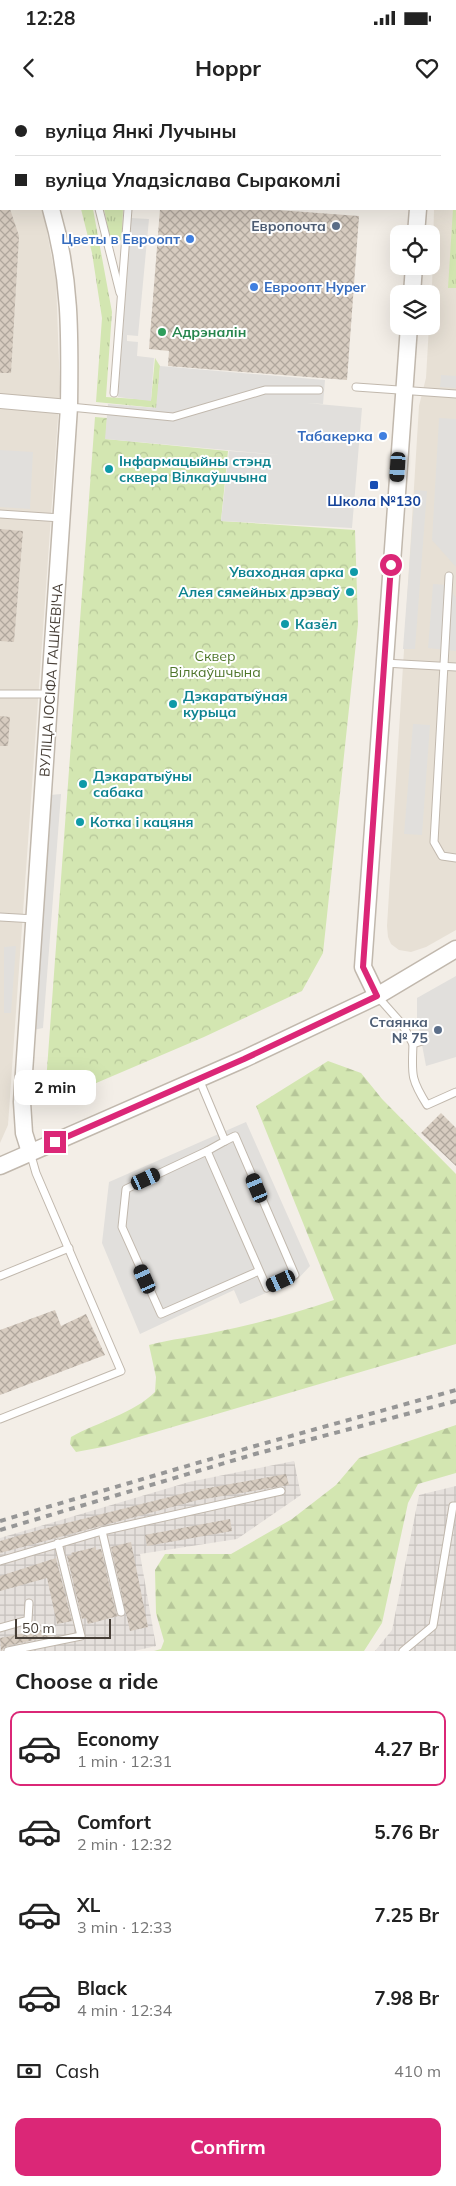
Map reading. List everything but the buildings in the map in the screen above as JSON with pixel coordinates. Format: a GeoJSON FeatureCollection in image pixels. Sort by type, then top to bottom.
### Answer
{"type":"FeatureCollection","features":[{"type":"Feature","properties":{"kind":"street","name":"ВУЛІЦА ІОСІФА ГАШКЕВІЧА"},"geometry":{"type":"LineString","coordinates":[[30,1152],[24,1133],[22,1102],[51,694],[71,348],[68,291],[58,235],[51,210]]}},
{"type":"Feature","properties":{"kind":"street"},"geometry":{"type":"LineString","coordinates":[[417,225],[418,210]]}},
{"type":"Feature","properties":{"kind":"street"},"geometry":{"type":"LineString","coordinates":[[377,996],[363,967],[408,335]]}},
{"type":"Feature","properties":{"kind":"street"},"geometry":{"type":"LineString","coordinates":[[0,401],[69,407]]}},
{"type":"Feature","properties":{"kind":"street"},"geometry":{"type":"LineString","coordinates":[[0,1166],[199,1079],[377,996],[456,949]]}},
{"type":"Feature","properties":{"kind":"lane"},"geometry":{"type":"LineString","coordinates":[[99,210],[121,299]]}},
{"type":"Feature","properties":{"kind":"lane"},"geometry":{"type":"LineString","coordinates":[[114,393],[128,210]]}},
{"type":"Feature","properties":{"kind":"lane"},"geometry":{"type":"LineString","coordinates":[[356,386],[456,394]]}},
{"type":"Feature","properties":{"kind":"lane"},"geometry":{"type":"LineString","coordinates":[[69,407],[173,417],[265,390],[319,390]]}},
{"type":"Feature","properties":{"kind":"lane"},"geometry":{"type":"LineString","coordinates":[[0,514],[62,518]]}},
{"type":"Feature","properties":{"kind":"lane"},"geometry":{"type":"LineString","coordinates":[[449,576],[434,842],[442,856],[456,858]]}},
{"type":"Feature","properties":{"kind":"lane"},"geometry":{"type":"LineString","coordinates":[[384,663],[456,668]]}},
{"type":"Feature","properties":{"kind":"lane"},"geometry":{"type":"LineString","coordinates":[[0,694],[51,694]]}},
{"type":"Feature","properties":{"kind":"lane"},"geometry":{"type":"LineString","coordinates":[[0,917],[36,920]]}},
{"type":"Feature","properties":{"kind":"lane"},"geometry":{"type":"LineString","coordinates":[[377,996],[402,1024],[413,1044],[412,1073],[415,1085],[427,1105],[456,1092]]}},
{"type":"Feature","properties":{"kind":"lane"},"geometry":{"type":"LineString","coordinates":[[413,1044],[422,1041]]}},
{"type":"Feature","properties":{"kind":"lane"},"geometry":{"type":"LineString","coordinates":[[199,1079],[225,1141]]}},
{"type":"Feature","properties":{"kind":"lane"},"geometry":{"type":"LineString","coordinates":[[207,1151],[259,1271],[266,1288],[295,1275],[235,1136],[126,1189],[122,1227],[161,1314],[259,1271]]}},
{"type":"Feature","properties":{"kind":"lane"},"geometry":{"type":"LineString","coordinates":[[0,1418],[121,1371],[36,1173],[30,1152]]}},
{"type":"Feature","properties":{"kind":"lane"},"geometry":{"type":"LineString","coordinates":[[0,1276],[69,1248]]}},
{"type":"Feature","properties":{"kind":"lane"},"geometry":{"type":"LineString","coordinates":[[0,1561],[102,1531],[281,1491]]}},
{"type":"Feature","properties":{"kind":"lane"},"geometry":{"type":"LineString","coordinates":[[403,1651],[433,1626],[453,1506],[456,1506]]}},
{"type":"Feature","properties":{"kind":"lane"},"geometry":{"type":"LineString","coordinates":[[102,1531],[121,1612]]}},
{"type":"Feature","properties":{"kind":"lane"},"geometry":{"type":"LineString","coordinates":[[8,1651],[81,1636],[58,1543]]}},
{"type":"Feature","properties":{"kind":"lane"},"geometry":{"type":"LineString","coordinates":[[0,1628],[28,1620],[29,1603]]}},
{"type":"Feature","properties":{"kind":"shaded area"},"geometry":{"type":"Polygon","coordinates":[[[0,210],[43,210],[56,281],[60,389],[8,1125],[0,1143],[0,210]]]}},
{"type":"Feature","properties":{"kind":"shaded area"},"geometry":{"type":"Polygon","coordinates":[[[434,210],[456,210],[456,930],[426,947],[411,952],[399,950],[391,944],[387,926],[419,406],[426,378],[428,335],[440,335],[440,285],[432,285],[432,275],[440,275],[440,225],[434,225],[434,210]]]}},
{"type":"Feature","properties":{"kind":"shaded area"},"geometry":{"type":"Polygon","coordinates":[[[131,218],[149,219],[138,336],[127,335],[127,341],[138,342],[137,356],[154,358],[151,401],[118,397],[131,218]]]}},
{"type":"Feature","properties":{"kind":"shaded area"},"geometry":{"type":"Polygon","coordinates":[[[160,366],[325,380],[323,404],[307,403],[362,408],[352,528],[221,521],[229,451],[280,455],[105,439],[108,404],[156,408],[160,366]]]}},
{"type":"Feature","properties":{"kind":"shaded area"},"geometry":{"type":"Polygon","coordinates":[[[441,375],[456,376],[456,388],[440,387],[441,375]]]}},
{"type":"Feature","properties":{"kind":"shaded area"},"geometry":{"type":"Polygon","coordinates":[[[439,418],[456,419],[456,567],[432,540],[439,418]]]}},
{"type":"Feature","properties":{"kind":"shaded area"},"geometry":{"type":"Polygon","coordinates":[[[0,450],[33,452],[30,509],[0,507],[0,450]]]}},
{"type":"Feature","properties":{"kind":"shaded area"},"geometry":{"type":"Polygon","coordinates":[[[415,490],[427,491],[415,649],[403,649],[415,490]]]}},
{"type":"Feature","properties":{"kind":"shaded area"},"geometry":{"type":"Polygon","coordinates":[[[433,584],[447,585],[456,598],[456,651],[428,648],[433,584]]]}},
{"type":"Feature","properties":{"kind":"shaded area"},"geometry":{"type":"Polygon","coordinates":[[[413,724],[430,725],[422,835],[404,834],[413,724]]]}},
{"type":"Feature","properties":{"kind":"shaded area"},"geometry":{"type":"Polygon","coordinates":[[[61,794],[43,1028],[33,1030],[50,795],[61,794]]]}},
{"type":"Feature","properties":{"kind":"shaded area"},"geometry":{"type":"Polygon","coordinates":[[[16,946],[11,1013],[4,1013],[4,947],[16,946]]]}},
{"type":"Feature","properties":{"kind":"shaded area","name":"Стаянка № 75"},"geometry":{"type":"Polygon","coordinates":[[[456,976],[456,1057],[426,1066],[417,1018],[417,998],[456,976]]]}},
{"type":"Feature","properties":{"kind":"shaded area"},"geometry":{"type":"Polygon","coordinates":[[[246,1122],[310,1266],[297,1280],[240,1304],[234,1290],[140,1334],[102,1243],[109,1182],[246,1122]]]}},
{"type":"Feature","properties":{"kind":"shaded area"},"geometry":{"type":"Polygon","coordinates":[[[294,1461],[301,1495],[237,1539],[140,1554],[156,1646],[134,1651],[0,1651],[0,1538],[189,1482],[294,1461]]]}},
{"type":"Feature","properties":{"kind":"shaded area"},"geometry":{"type":"Polygon","coordinates":[[[456,1486],[456,1651],[375,1651],[392,1630],[419,1495],[456,1486]]]}},
{"type":"Feature","properties":{"kind":"green space"},"geometry":{"type":"Polygon","coordinates":[[[81,210],[93,210],[112,312],[106,397],[151,400],[155,358],[160,366],[157,408],[96,402],[102,318],[92,253],[81,210]]]}},
{"type":"Feature","properties":{"kind":"green space"},"geometry":{"type":"Polygon","coordinates":[[[104,210],[123,210],[122,237],[119,243],[114,243],[110,239],[104,210]]]}},
{"type":"Feature","properties":{"kind":"green space"},"geometry":{"type":"Polygon","coordinates":[[[453,210],[456,210],[456,288],[448,288],[453,210]]]}},
{"type":"Feature","properties":{"kind":"green space","name":"Сквер Вілкаўшчына"},"geometry":{"type":"Polygon","coordinates":[[[95,417],[107,418],[106,439],[228,451],[221,521],[355,530],[358,624],[323,953],[302,991],[204,1037],[54,1101],[45,1096],[95,417]]]}},
{"type":"Feature","properties":{"kind":"green space"},"geometry":{"type":"Polygon","coordinates":[[[328,1061],[361,1073],[382,1099],[456,1174],[456,1344],[108,1446],[76,1452],[70,1444],[71,1437],[126,1412],[155,1392],[156,1377],[149,1345],[246,1325],[291,1314],[334,1300],[256,1106],[328,1061]]]}},
{"type":"Feature","properties":{"kind":"green space"},"geometry":{"type":"Polygon","coordinates":[[[456,1425],[456,1473],[418,1484],[408,1503],[382,1623],[364,1651],[154,1651],[161,1649],[164,1641],[156,1613],[155,1570],[165,1554],[231,1554],[292,1519],[336,1485],[359,1458],[456,1425]]]}},
{"type":"Feature","properties":{"kind":"railway"},"geometry":{"type":"LineString","coordinates":[[0,1521],[255,1446],[456,1390]]}},
{"type":"Feature","properties":{"kind":"railway"},"geometry":{"type":"LineString","coordinates":[[0,1530],[255,1454],[456,1401]]}},
{"type":"Feature","properties":{"kind":"place","name":"Европочта"},"geometry":{"type":"Point","coordinates":[336,226]}},
{"type":"Feature","properties":{"kind":"place","name":"Цветы в Евроопт"},"geometry":{"type":"Point","coordinates":[190,239]}},
{"type":"Feature","properties":{"kind":"place","name":"Евроопт Hyper"},"geometry":{"type":"Point","coordinates":[254,287]}},
{"type":"Feature","properties":{"kind":"place","name":"Адрэналін"},"geometry":{"type":"Point","coordinates":[162,332]}},
{"type":"Feature","properties":{"kind":"place","name":"Табакерка"},"geometry":{"type":"Point","coordinates":[383,436]}},
{"type":"Feature","properties":{"kind":"place","name":"Інфармацыйны стэнд сквера Вілкаўшчына"},"geometry":{"type":"Point","coordinates":[109,469]}},
{"type":"Feature","properties":{"kind":"place","name":"Школа №130"},"geometry":{"type":"Point","coordinates":[374,485]}},
{"type":"Feature","properties":{"kind":"place","name":"Уваходная арка"},"geometry":{"type":"Point","coordinates":[354,572]}},
{"type":"Feature","properties":{"kind":"place","name":"Алея сямейных дрэваў"},"geometry":{"type":"Point","coordinates":[350,592]}},
{"type":"Feature","properties":{"kind":"place","name":"Казёл"},"geometry":{"type":"Point","coordinates":[285,624]}},
{"type":"Feature","properties":{"kind":"place","name":"Дэкаратыўная курыца"},"geometry":{"type":"Point","coordinates":[173,704]}},
{"type":"Feature","properties":{"kind":"place","name":"Дэкаратыўны сабака"},"geometry":{"type":"Point","coordinates":[83,784]}},
{"type":"Feature","properties":{"kind":"place","name":"Котка і кацяня"},"geometry":{"type":"Point","coordinates":[80,822]}},
{"type":"Feature","properties":{"kind":"place","name":"Стаянка № 75"},"geometry":{"type":"Point","coordinates":[438,1030]}},
{"type":"Feature","properties":{"kind":"route"},"geometry":{"type":"LineString","coordinates":[[55,1142],[244,1059],[377,996],[363,967],[391,565]]}}]}
